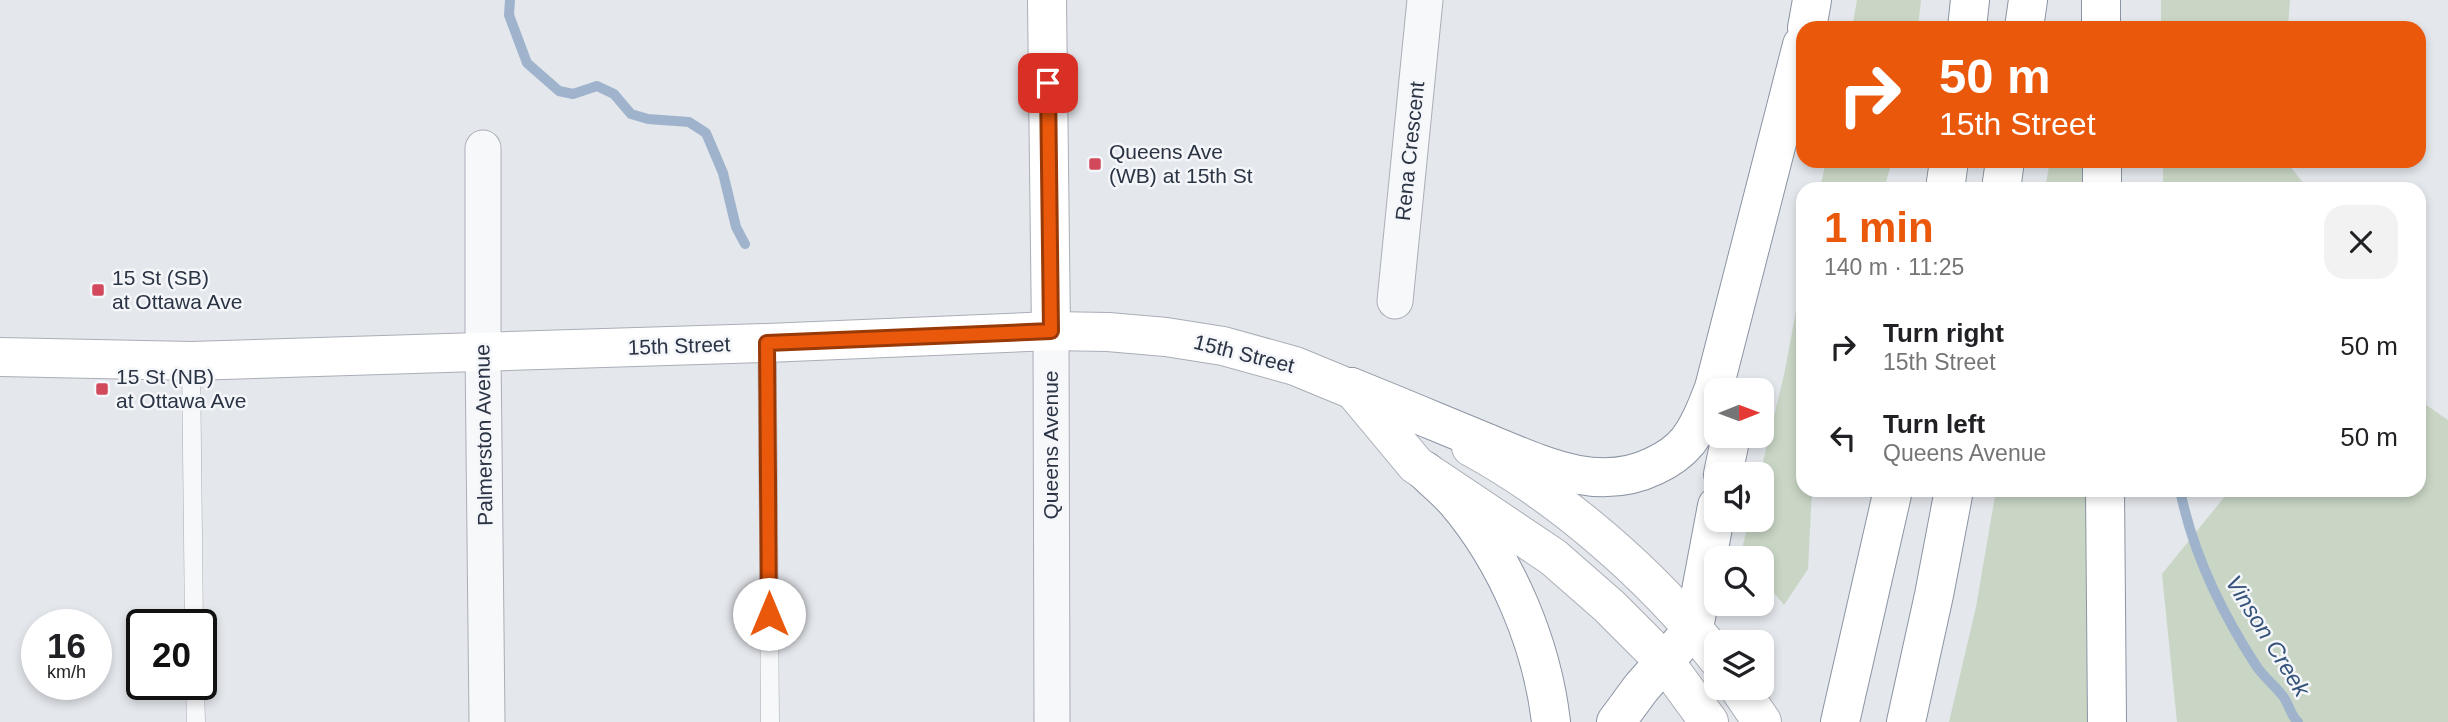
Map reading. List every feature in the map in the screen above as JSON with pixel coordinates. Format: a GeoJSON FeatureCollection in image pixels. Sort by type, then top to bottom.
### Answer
{"type":"FeatureCollection","features":[{"type":"Feature","properties":{"kind":"main road","name":"Queens Avenue"},"geometry":{"type":"LineString","coordinates":[[1046,0],[1051,331]]}},
{"type":"Feature","properties":{"kind":"main road"},"geometry":{"type":"LineString","coordinates":[[1808,21],[1812,0]]}},
{"type":"Feature","properties":{"kind":"main road"},"geometry":{"type":"LineString","coordinates":[[1968,21],[1970,0]]}},
{"type":"Feature","properties":{"kind":"main road"},"geometry":{"type":"LineString","coordinates":[[2025,21],[2028,0]]}},
{"type":"Feature","properties":{"kind":"main road"},"geometry":{"type":"LineString","coordinates":[[2101,0],[2101,21]]}},
{"type":"Feature","properties":{"kind":"main road"},"geometry":{"type":"LineString","coordinates":[[1351,387],[1539,464],[1577,476],[1608,479],[1639,474],[1668,460],[1687,442],[1703,416],[1714,388],[1796,68]]}},
{"type":"Feature","properties":{"kind":"main road"},"geometry":{"type":"LineString","coordinates":[[1742,378],[1796,84]]}},
{"type":"Feature","properties":{"kind":"main road","name":"15th Street"},"geometry":{"type":"LineString","coordinates":[[0,357],[191,361],[1051,331],[1131,334],[1223,346],[1295,366],[1351,387],[1416,417],[1477,451],[1535,488],[1592,531],[1640,573],[1704,641]]}},
{"type":"Feature","properties":{"kind":"main road","name":"15th Street"},"geometry":{"type":"LineString","coordinates":[[1351,387],[1416,465],[1553,557],[1609,606],[1665,662],[1709,722]]}},
{"type":"Feature","properties":{"kind":"main road"},"geometry":{"type":"LineString","coordinates":[[1424,471],[1454,499],[1475,526],[1509,583],[1530,633],[1549,702],[1551,722]]}},
{"type":"Feature","properties":{"kind":"main road"},"geometry":{"type":"LineString","coordinates":[[1840,722],[1891,497]]}},
{"type":"Feature","properties":{"kind":"main road"},"geometry":{"type":"LineString","coordinates":[[1906,722],[1953,497]]}},
{"type":"Feature","properties":{"kind":"main road"},"geometry":{"type":"LineString","coordinates":[[2105,497],[2107,722]]}},
{"type":"Feature","properties":{"kind":"main road"},"geometry":{"type":"LineString","coordinates":[[1616,722],[1628,704],[1694,628],[1712,532]]}},
{"type":"Feature","properties":{"kind":"main road"},"geometry":{"type":"LineString","coordinates":[[1747,700],[1762,722]]}},
{"type":"Feature","properties":{"kind":"street","name":"Rena Crescent"},"geometry":{"type":"LineString","coordinates":[[1395,301],[1425,0]]}},
{"type":"Feature","properties":{"kind":"street","name":"Palmerston Avenue"},"geometry":{"type":"LineString","coordinates":[[483,148],[482,352],[487,722]]}},
{"type":"Feature","properties":{"kind":"street","name":"Queens Avenue"},"geometry":{"type":"LineString","coordinates":[[1051,331],[1052,722]]}},
{"type":"Feature","properties":{"kind":"lane"},"geometry":{"type":"LineString","coordinates":[[767,343],[770,722]]}},
{"type":"Feature","properties":{"kind":"lane"},"geometry":{"type":"LineString","coordinates":[[191,361],[194,609]]}},
{"type":"Feature","properties":{"kind":"lane"},"geometry":{"type":"LineString","coordinates":[[195,700],[196,722]]}},
{"type":"Feature","properties":{"kind":"green space"},"geometry":{"type":"Polygon","coordinates":[[[1857,0],[1921,0],[1919,21],[1853,21],[1857,0]]]}},
{"type":"Feature","properties":{"kind":"green space"},"geometry":{"type":"Polygon","coordinates":[[[2161,0],[2290,0],[2288,21],[2161,21],[2161,0]]]}},
{"type":"Feature","properties":{"kind":"green space"},"geometry":{"type":"Polygon","coordinates":[[[1824,168],[1890,168],[1886,182],[1822,182],[1824,168]]]}},
{"type":"Feature","properties":{"kind":"green space"},"geometry":{"type":"Polygon","coordinates":[[[2049,168],[2085,168],[2085,182],[2046,182],[2049,168]]]}},
{"type":"Feature","properties":{"kind":"green space"},"geometry":{"type":"Polygon","coordinates":[[[2163,168],[2292,168],[2302,182],[2163,182],[2163,168]]]}},
{"type":"Feature","properties":{"kind":"green space"},"geometry":{"type":"Polygon","coordinates":[[[1796,312],[1796,497],[1812,497],[1808,569],[1784,605],[1774,593],[1774,546],[1743,546],[1746,532],[1774,532],[1774,462],[1763,462],[1766,448],[1774,448],[1774,416],[1796,312]]]}},
{"type":"Feature","properties":{"kind":"green space"},"geometry":{"type":"Polygon","coordinates":[[[2426,405],[2448,420],[2448,722],[2177,722],[2162,574],[2224,497],[2426,497],[2426,405]]]}},
{"type":"Feature","properties":{"kind":"green space"},"geometry":{"type":"Polygon","coordinates":[[[1995,497],[2087,497],[2088,722],[1949,722],[1976,607],[1995,497]]]}},
{"type":"Feature","properties":{"kind":"waterway","name":"Vinson Creek"},"geometry":{"type":"LineString","coordinates":[[510,0],[509,15],[527,63],[559,91],[573,94],[597,86],[614,94],[631,114],[648,119],[689,122],[706,133],[723,173],[736,227],[745,244]]}},
{"type":"Feature","properties":{"kind":"waterway","name":"Vinson Creek"},"geometry":{"type":"LineString","coordinates":[[2182,497],[2192,537],[2220,604],[2257,667],[2284,698],[2298,722]]}},
{"type":"Feature","properties":{"kind":"place","name":"Queens Ave (WB) at 15th St"},"geometry":{"type":"Point","coordinates":[1095,164]}},
{"type":"Feature","properties":{"kind":"place","name":"15 St (SB) at Ottawa Ave"},"geometry":{"type":"Point","coordinates":[98,290]}},
{"type":"Feature","properties":{"kind":"place","name":"15 St (NB) at Ottawa Ave"},"geometry":{"type":"Point","coordinates":[102,389]}},
{"type":"Feature","properties":{"kind":"route"},"geometry":{"type":"LineString","coordinates":[[769,614],[767,343],[1051,331],[1048,83]]}}]}
